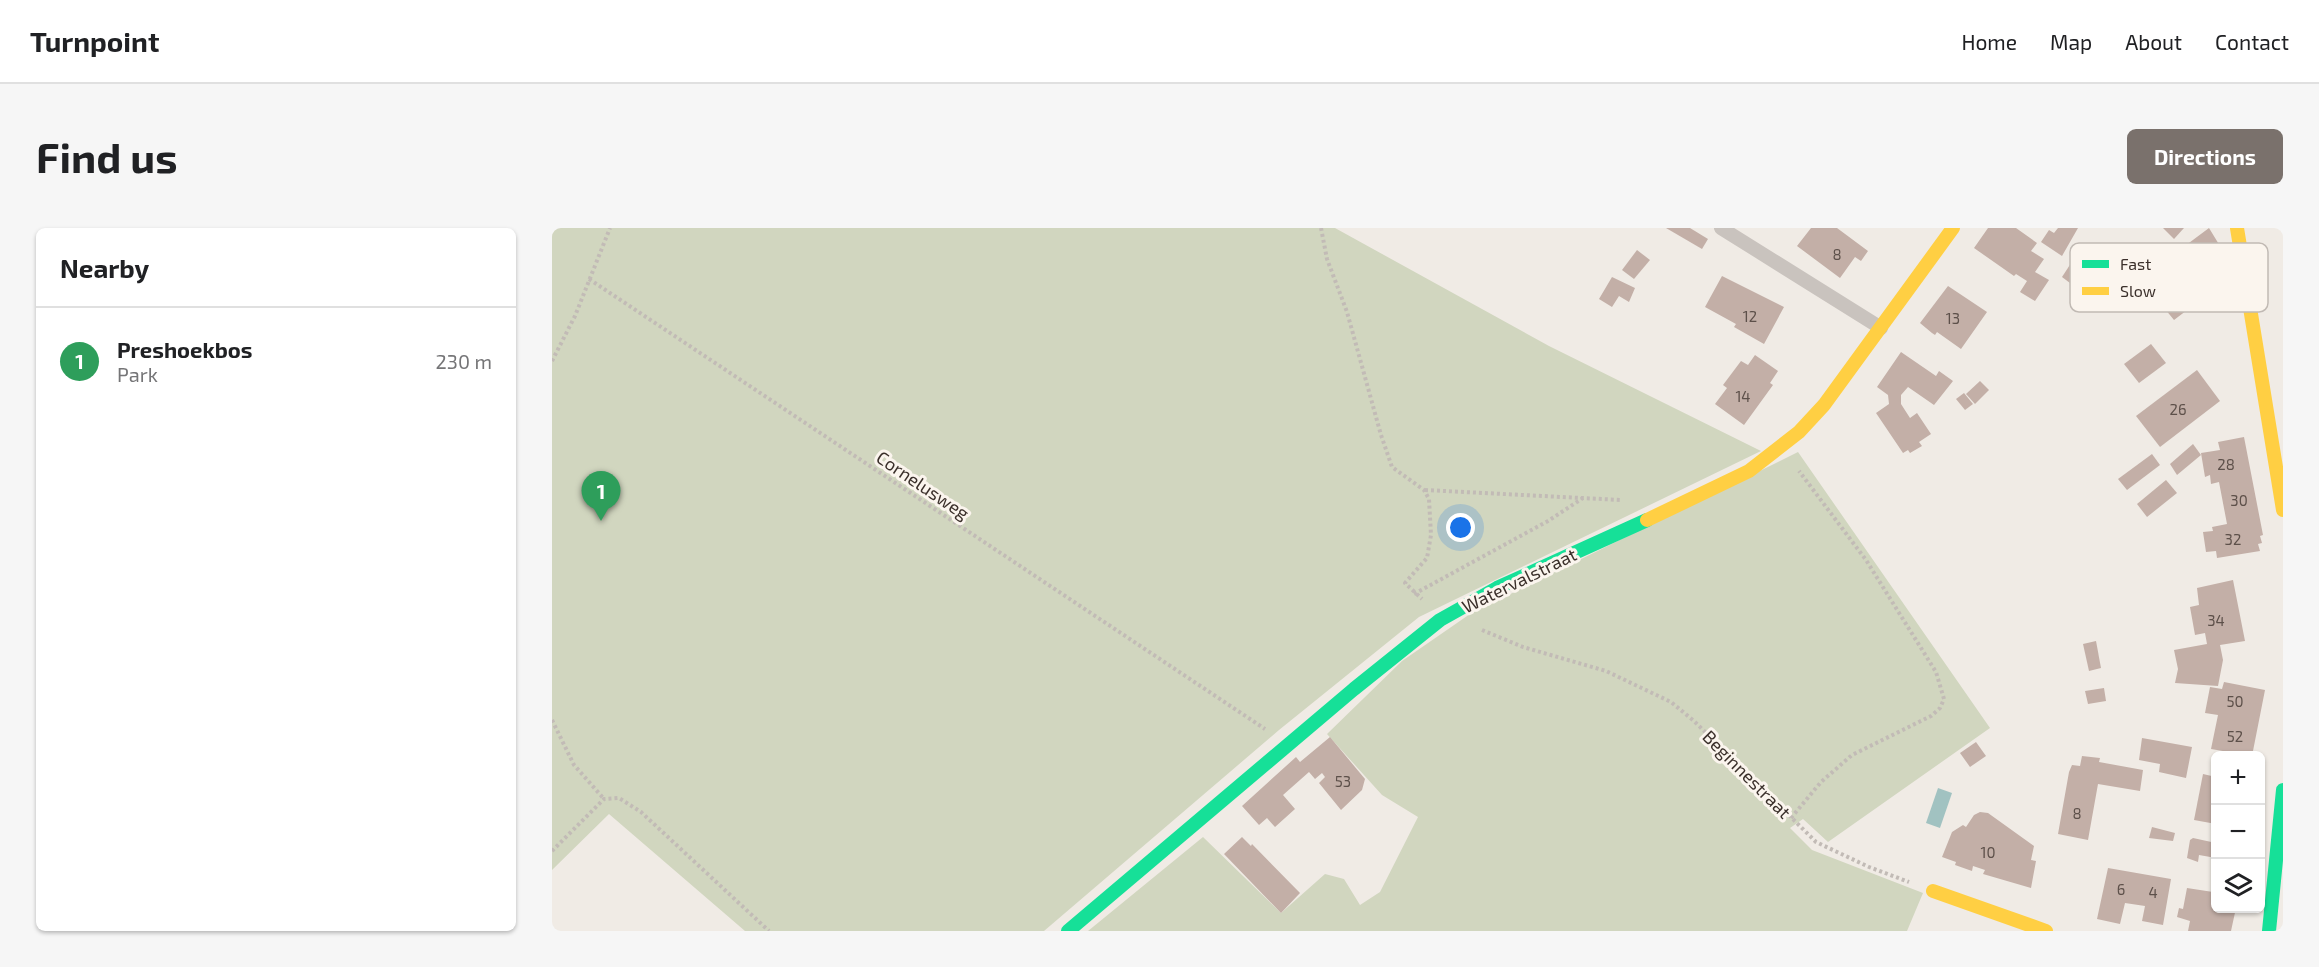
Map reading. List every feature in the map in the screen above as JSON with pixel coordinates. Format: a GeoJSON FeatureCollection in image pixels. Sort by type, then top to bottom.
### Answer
{"type":"FeatureCollection","features":[{"type":"Feature","properties":{"kind":"street","name":"Watervalstraat"},"geometry":{"type":"LineString","coordinates":[[1068,931],[1406,646],[1449,614],[1497,588],[1686,503],[1749,471],[1777,451],[1799,432],[1824,405],[1953,228]]}},
{"type":"Feature","properties":{"kind":"street"},"geometry":{"type":"LineString","coordinates":[[2237,228],[2239,243]]}},
{"type":"Feature","properties":{"kind":"street"},"geometry":{"type":"LineString","coordinates":[[2251,312],[2283,510]]}},
{"type":"Feature","properties":{"kind":"street"},"geometry":{"type":"LineString","coordinates":[[2269,931],[2283,790]]}},
{"type":"Feature","properties":{"kind":"street"},"geometry":{"type":"LineString","coordinates":[[1933,891],[2046,931]]}},
{"type":"Feature","properties":{"kind":"lane"},"geometry":{"type":"LineString","coordinates":[[1721,228],[1881,328]]}},
{"type":"Feature","properties":{"kind":"path"},"geometry":{"type":"LineString","coordinates":[[552,361],[575,316],[610,228]]}},
{"type":"Feature","properties":{"kind":"path"},"geometry":{"type":"LineString","coordinates":[[1321,228],[1327,259],[1347,312],[1392,467],[1424,490],[1429,499],[1431,535],[1427,558],[1405,583],[1414,594],[1548,521],[1585,497]]}},
{"type":"Feature","properties":{"kind":"path","name":"Cornelusweg"},"geometry":{"type":"LineString","coordinates":[[589,279],[1289,745]]}},
{"type":"Feature","properties":{"kind":"path"},"geometry":{"type":"LineString","coordinates":[[1777,451],[1802,474],[1866,560],[1936,672],[1944,699],[1940,708],[1931,716],[1852,755],[1835,768],[1791,818]]}},
{"type":"Feature","properties":{"kind":"path"},"geometry":{"type":"LineString","coordinates":[[1424,490],[1631,500]]}},
{"type":"Feature","properties":{"kind":"path","name":"Beginnestraat"},"geometry":{"type":"LineString","coordinates":[[1414,594],[1464,623],[1523,647],[1606,671],[1671,702],[1816,842],[1869,867],[1933,891]]}},
{"type":"Feature","properties":{"kind":"path"},"geometry":{"type":"LineString","coordinates":[[552,720],[574,765],[604,799]]}},
{"type":"Feature","properties":{"kind":"path"},"geometry":{"type":"LineString","coordinates":[[552,851],[604,799],[619,798],[641,812],[769,931]]}},
{"type":"Feature","properties":{"kind":"green space"},"geometry":{"type":"Polygon","coordinates":[[[552,228],[1335,228],[1549,346],[1761,451],[1419,617],[1279,730],[1044,931],[745,931],[609,814],[552,870],[552,228]]]}},
{"type":"Feature","properties":{"kind":"green space"},"geometry":{"type":"Polygon","coordinates":[[[1798,452],[1990,728],[1828,842],[1803,819],[1790,828],[1812,850],[1923,893],[1907,931],[1088,931],[1203,837],[1281,913],[1325,874],[1344,879],[1360,905],[1380,892],[1418,817],[1382,795],[1327,734],[1402,661],[1470,614],[1798,452]]]}},
{"type":"Feature","properties":{"kind":"water"},"geometry":{"type":"Polygon","coordinates":[[[1938,788],[1952,793],[1940,828],[1926,823],[1938,788]]]}},
{"type":"Feature","properties":{"kind":"building"},"geometry":{"type":"Polygon","coordinates":[[[1666,228],[1690,228],[1708,239],[1702,249],[1666,228]]]}},
{"type":"Feature","properties":{"kind":"building"},"geometry":{"type":"Polygon","coordinates":[[[1811,228],[1837,228],[1868,251],[1861,261],[1855,257],[1840,278],[1797,246],[1811,228]]]}},
{"type":"Feature","properties":{"kind":"building"},"geometry":{"type":"Polygon","coordinates":[[[1988,228],[2016,228],[2037,243],[2031,251],[2044,259],[2035,272],[2049,280],[2035,301],[2020,292],[2027,281],[2016,274],[2014,276],[1974,248],[1988,228]]]}},
{"type":"Feature","properties":{"kind":"building"},"geometry":{"type":"Polygon","coordinates":[[[2058,228],[2078,228],[2062,256],[2041,242],[2049,230],[2054,233],[2058,228]]]}},
{"type":"Feature","properties":{"kind":"building"},"geometry":{"type":"Polygon","coordinates":[[[2163,228],[2184,228],[2174,239],[2163,228]]]}},
{"type":"Feature","properties":{"kind":"building"},"geometry":{"type":"Polygon","coordinates":[[[2209,228],[2218,243],[2189,243],[2209,228]]]}},
{"type":"Feature","properties":{"kind":"building"},"geometry":{"type":"Polygon","coordinates":[[[1637,250],[1650,260],[1634,279],[1622,270],[1637,250]]]}},
{"type":"Feature","properties":{"kind":"building"},"geometry":{"type":"Polygon","coordinates":[[[2070,265],[2070,283],[2062,277],[2070,265]]]}},
{"type":"Feature","properties":{"kind":"building"},"geometry":{"type":"Polygon","coordinates":[[[1722,276],[1784,307],[1764,344],[1734,327],[1736,324],[1705,307],[1722,276]]]}},
{"type":"Feature","properties":{"kind":"building"},"geometry":{"type":"Polygon","coordinates":[[[1612,277],[1635,288],[1629,302],[1619,296],[1612,307],[1599,299],[1612,277]]]}},
{"type":"Feature","properties":{"kind":"building"},"geometry":{"type":"Polygon","coordinates":[[[1948,286],[1987,312],[1961,349],[1937,332],[1935,335],[1920,323],[1948,286]]]}},
{"type":"Feature","properties":{"kind":"building"},"geometry":{"type":"Polygon","coordinates":[[[2167,312],[2185,312],[2174,320],[2167,312]]]}},
{"type":"Feature","properties":{"kind":"building"},"geometry":{"type":"Polygon","coordinates":[[[2151,344],[2166,363],[2139,383],[2124,364],[2151,344]]]}},
{"type":"Feature","properties":{"kind":"building"},"geometry":{"type":"Polygon","coordinates":[[[1901,352],[1936,376],[1939,371],[1953,381],[1934,405],[1908,387],[1901,395],[1901,404],[1910,418],[1917,413],[1931,434],[1919,442],[1922,446],[1910,453],[1908,450],[1903,453],[1876,413],[1889,404],[1888,395],[1877,387],[1901,352]]]}},
{"type":"Feature","properties":{"kind":"building"},"geometry":{"type":"Polygon","coordinates":[[[1755,355],[1778,371],[1770,383],[1773,385],[1744,425],[1715,404],[1727,388],[1723,385],[1741,361],[1748,365],[1755,355]]]}},
{"type":"Feature","properties":{"kind":"building"},"geometry":{"type":"Polygon","coordinates":[[[2197,370],[2220,401],[2160,447],[2136,416],[2197,370]]]}},
{"type":"Feature","properties":{"kind":"building"},"geometry":{"type":"Polygon","coordinates":[[[1980,381],[1989,390],[1975,404],[1966,394],[1980,381]]]}},
{"type":"Feature","properties":{"kind":"building"},"geometry":{"type":"Polygon","coordinates":[[[1964,393],[1973,404],[1965,410],[1956,399],[1964,393]]]}},
{"type":"Feature","properties":{"kind":"building"},"geometry":{"type":"Polygon","coordinates":[[[2244,437],[2263,535],[2260,536],[2262,543],[2258,544],[2260,551],[2217,558],[2216,551],[2206,552],[2203,532],[2213,531],[2212,527],[2227,524],[2219,482],[2211,484],[2210,475],[2205,477],[2201,453],[2220,450],[2218,442],[2244,437]]]}},
{"type":"Feature","properties":{"kind":"building"},"geometry":{"type":"Polygon","coordinates":[[[2193,444],[2201,455],[2177,475],[2170,464],[2193,444]]]}},
{"type":"Feature","properties":{"kind":"building"},"geometry":{"type":"Polygon","coordinates":[[[2152,454],[2160,465],[2127,490],[2118,479],[2152,454]]]}},
{"type":"Feature","properties":{"kind":"building"},"geometry":{"type":"Polygon","coordinates":[[[2166,480],[2177,493],[2147,517],[2137,504],[2166,480]]]}},
{"type":"Feature","properties":{"kind":"building"},"geometry":{"type":"Polygon","coordinates":[[[2233,580],[2245,641],[2220,645],[2223,660],[2218,686],[2175,683],[2178,669],[2174,650],[2207,644],[2205,633],[2195,635],[2190,607],[2199,605],[2197,588],[2233,580]]]}},
{"type":"Feature","properties":{"kind":"building"},"geometry":{"type":"Polygon","coordinates":[[[2096,641],[2101,668],[2089,671],[2083,644],[2096,641]]]}},
{"type":"Feature","properties":{"kind":"building"},"geometry":{"type":"Polygon","coordinates":[[[2224,682],[2265,690],[2253,751],[2211,749],[2218,715],[2205,713],[2210,687],[2222,689],[2224,682]]]}},
{"type":"Feature","properties":{"kind":"building"},"geometry":{"type":"Polygon","coordinates":[[[2104,688],[2106,701],[2088,704],[2085,691],[2104,688]]]}},
{"type":"Feature","properties":{"kind":"building"},"geometry":{"type":"Polygon","coordinates":[[[1330,737],[1365,779],[1362,790],[1341,810],[1319,783],[1325,777],[1322,773],[1315,779],[1309,772],[1283,795],[1295,809],[1275,827],[1267,818],[1259,825],[1242,806],[1296,757],[1300,762],[1330,737]]]}},
{"type":"Feature","properties":{"kind":"building"},"geometry":{"type":"Polygon","coordinates":[[[2142,738],[2192,747],[2186,778],[2159,772],[2160,764],[2139,760],[2142,738]]]}},
{"type":"Feature","properties":{"kind":"building"},"geometry":{"type":"Polygon","coordinates":[[[1976,742],[1986,756],[1970,767],[1960,753],[1976,742]]]}},
{"type":"Feature","properties":{"kind":"building"},"geometry":{"type":"Polygon","coordinates":[[[2082,756],[2100,758],[2099,762],[2143,770],[2140,791],[2098,784],[2088,840],[2058,834],[2069,772],[2072,765],[2080,766],[2082,756]]]}},
{"type":"Feature","properties":{"kind":"building"},"geometry":{"type":"Polygon","coordinates":[[[2203,774],[2211,776],[2211,823],[2194,820],[2203,774]]]}},
{"type":"Feature","properties":{"kind":"building"},"geometry":{"type":"Polygon","coordinates":[[[1980,812],[1988,813],[2034,846],[2031,860],[2036,861],[2031,888],[1983,874],[1985,870],[1973,866],[1972,871],[1942,857],[1952,832],[1963,825],[1966,827],[1974,815],[1980,812]]]}},
{"type":"Feature","properties":{"kind":"building"},"geometry":{"type":"Polygon","coordinates":[[[2152,827],[2175,833],[2173,841],[2149,838],[2152,827]]]}},
{"type":"Feature","properties":{"kind":"building"},"geometry":{"type":"Polygon","coordinates":[[[1242,837],[1251,846],[1252,844],[1300,893],[1281,913],[1224,854],[1242,837]]]}},
{"type":"Feature","properties":{"kind":"building"},"geometry":{"type":"Polygon","coordinates":[[[2193,838],[2211,842],[2211,857],[2199,855],[2198,862],[2187,858],[2190,840],[2193,838]]]}},
{"type":"Feature","properties":{"kind":"building"},"geometry":{"type":"Polygon","coordinates":[[[2108,868],[2171,879],[2163,925],[2142,921],[2145,906],[2125,903],[2120,924],[2097,919],[2108,868]]]}},
{"type":"Feature","properties":{"kind":"building"},"geometry":{"type":"Polygon","coordinates":[[[2187,888],[2211,892],[2211,913],[2235,913],[2231,931],[2188,931],[2190,921],[2177,917],[2179,908],[2183,909],[2187,888]]]}},
{"type":"Feature","properties":{"kind":"traffic: fast"},"geometry":{"type":"LineString","coordinates":[[1068,931],[1354,689],[1440,620],[1497,588],[1647,520]]}},
{"type":"Feature","properties":{"kind":"traffic: fast"},"geometry":{"type":"LineString","coordinates":[[2269,931],[2283,790]]}},
{"type":"Feature","properties":{"kind":"traffic: slow"},"geometry":{"type":"LineString","coordinates":[[1647,520],[1749,471],[1799,432],[1824,405],[1953,228]]}},
{"type":"Feature","properties":{"kind":"traffic: slow"},"geometry":{"type":"LineString","coordinates":[[2237,228],[2239,243]]}},
{"type":"Feature","properties":{"kind":"traffic: slow"},"geometry":{"type":"LineString","coordinates":[[2251,312],[2283,510]]}},
{"type":"Feature","properties":{"kind":"traffic: slow"},"geometry":{"type":"LineString","coordinates":[[1933,891],[2046,931]]}},
{"type":"Feature","properties":{"kind":"place","name":"Preshoekbos"},"geometry":{"type":"Point","coordinates":[601,521]}}]}
